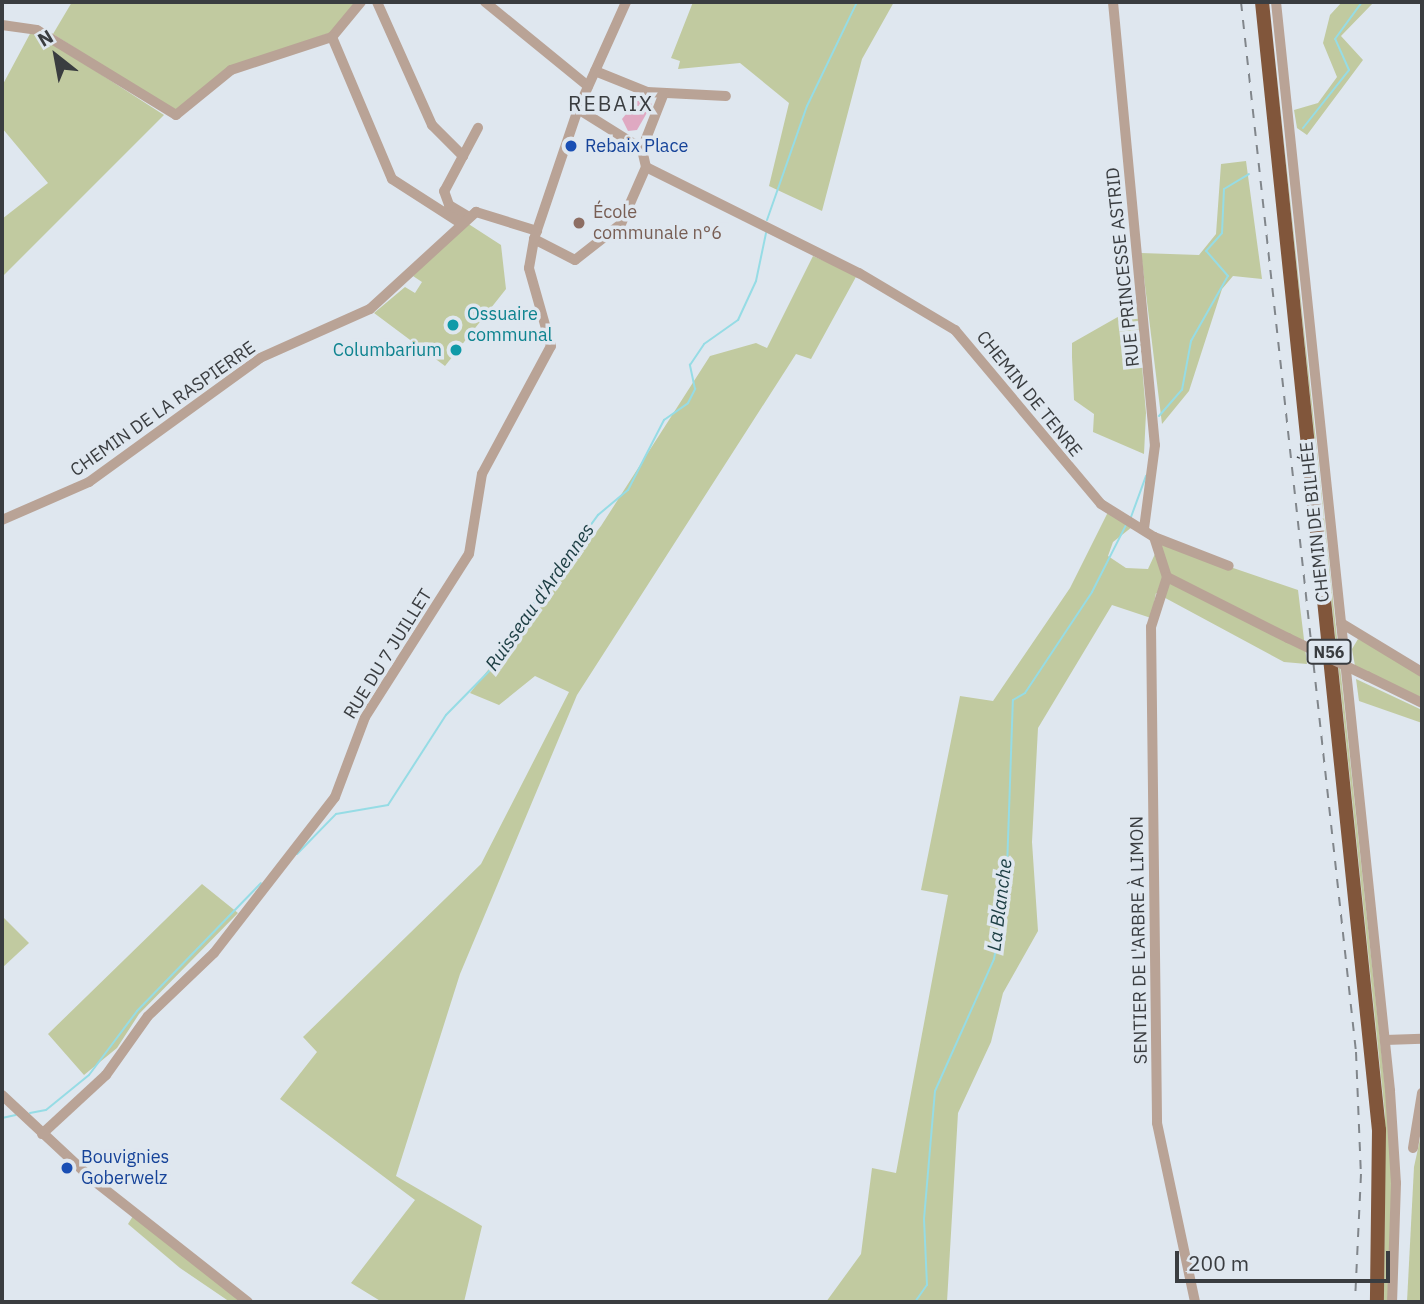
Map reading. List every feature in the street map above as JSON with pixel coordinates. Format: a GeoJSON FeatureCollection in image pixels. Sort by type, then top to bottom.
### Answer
{"type":"FeatureCollection","features":[{"type":"Feature","properties":{"kind":"highway","name":"N56"},"geometry":{"type":"LineString","coordinates":[[1262,2],[1379,1130],[1377,1302]]}},
{"type":"Feature","properties":{"kind":"street"},"geometry":{"type":"LineString","coordinates":[[2,25],[37,30],[176,115],[232,70],[332,37],[361,2]]}},
{"type":"Feature","properties":{"kind":"street"},"geometry":{"type":"LineString","coordinates":[[377,2],[432,125],[463,156]]}},
{"type":"Feature","properties":{"kind":"street"},"geometry":{"type":"LineString","coordinates":[[485,2],[588,86]]}},
{"type":"Feature","properties":{"kind":"street","name":"RUE DU 7 JUILLET"},"geometry":{"type":"LineString","coordinates":[[42,1134],[106,1075],[148,1016],[214,953],[335,797],[365,717],[470,554],[482,474],[551,346],[529,268],[536,235],[578,109],[626,2]]}},
{"type":"Feature","properties":{"kind":"street","name":"RUE PRINCESSE ASTRID"},"geometry":{"type":"LineString","coordinates":[[1113,2],[1155,445],[1144,528]]}},
{"type":"Feature","properties":{"kind":"street","name":"CHEMIN DE BILHÉE"},"geometry":{"type":"LineString","coordinates":[[1276,2],[1385,1040],[1396,1183],[1392,1302]]}},
{"type":"Feature","properties":{"kind":"street"},"geometry":{"type":"LineString","coordinates":[[332,37],[392,179],[464,219]]}},
{"type":"Feature","properties":{"kind":"street"},"geometry":{"type":"LineString","coordinates":[[595,71],[627,88],[726,96]]}},
{"type":"Feature","properties":{"kind":"street"},"geometry":{"type":"LineString","coordinates":[[464,219],[486,210],[536,235],[575,260],[621,224],[646,167],[642,149],[664,93]]}},
{"type":"Feature","properties":{"kind":"street"},"geometry":{"type":"LineString","coordinates":[[578,109],[642,149]]}},
{"type":"Feature","properties":{"kind":"street"},"geometry":{"type":"LineString","coordinates":[[464,219],[449,205],[444,191],[478,128]]}},
{"type":"Feature","properties":{"kind":"street","name":"CHEMIN DE TENRE"},"geometry":{"type":"LineString","coordinates":[[646,167],[859,273],[955,330],[1097,501],[1144,528],[1154,537],[1229,566]]}},
{"type":"Feature","properties":{"kind":"street","name":"CHEMIN DE LA RASPIERRE"},"geometry":{"type":"LineString","coordinates":[[2,520],[89,482],[260,358],[356,318],[464,219]]}},
{"type":"Feature","properties":{"kind":"street"},"geometry":{"type":"LineString","coordinates":[[1154,537],[1167,577],[1422,703]]}},
{"type":"Feature","properties":{"kind":"street","name":"SENTIER DE L'ARBRE À LIMON"},"geometry":{"type":"LineString","coordinates":[[1167,577],[1151,627],[1157,1124],[1195,1302]]}},
{"type":"Feature","properties":{"kind":"street"},"geometry":{"type":"LineString","coordinates":[[1341,623],[1422,672]]}},
{"type":"Feature","properties":{"kind":"street"},"geometry":{"type":"LineString","coordinates":[[1385,1040],[1422,1039]]}},
{"type":"Feature","properties":{"kind":"street"},"geometry":{"type":"LineString","coordinates":[[1413,1148],[1422,1093]]}},
{"type":"Feature","properties":{"kind":"street"},"geometry":{"type":"LineString","coordinates":[[2,1095],[42,1134],[248,1302]]}},
{"type":"Feature","properties":{"kind":"green space"},"geometry":{"type":"Polygon","coordinates":[[[72,2],[356,2],[338,30],[230,67],[176,112],[53,34],[72,2]]]}},
{"type":"Feature","properties":{"kind":"green space"},"geometry":{"type":"Polygon","coordinates":[[[693,2],[894,2],[862,59],[822,211],[769,186],[789,103],[740,63],[678,69],[680,61],[671,58],[693,2]]]}},
{"type":"Feature","properties":{"kind":"green space"},"geometry":{"type":"Polygon","coordinates":[[[1269,2],[1392,1152],[1389,1302],[1384,1302],[1385,1115],[1269,2]]]}},
{"type":"Feature","properties":{"kind":"green space"},"geometry":{"type":"Polygon","coordinates":[[[1342,2],[1374,2],[1341,36],[1363,60],[1307,135],[1297,128],[1294,110],[1318,103],[1337,77],[1323,43],[1330,15],[1342,2]]]}},
{"type":"Feature","properties":{"kind":"green space"},"geometry":{"type":"Polygon","coordinates":[[[32,30],[164,115],[2,277],[2,219],[48,183],[2,128],[2,86],[32,30]]]}},
{"type":"Feature","properties":{"kind":"green space"},"geometry":{"type":"Polygon","coordinates":[[[1246,161],[1262,279],[1233,276],[1222,289],[1189,391],[1162,424],[1141,253],[1199,255],[1216,234],[1221,164],[1246,161]]]}},
{"type":"Feature","properties":{"kind":"green space"},"geometry":{"type":"Polygon","coordinates":[[[467,223],[501,245],[506,289],[445,366],[374,313],[405,287],[415,293],[422,282],[413,276],[467,223]]]}},
{"type":"Feature","properties":{"kind":"green space"},"geometry":{"type":"Polygon","coordinates":[[[813,256],[857,275],[811,359],[796,354],[577,695],[460,974],[396,1176],[482,1226],[464,1302],[382,1302],[351,1283],[415,1200],[280,1099],[317,1052],[303,1037],[481,864],[569,692],[535,676],[499,705],[470,693],[601,526],[710,356],[756,343],[767,348],[813,256]]]}},
{"type":"Feature","properties":{"kind":"green space"},"geometry":{"type":"Polygon","coordinates":[[[1137,306],[1146,413],[1144,454],[1093,432],[1094,414],[1074,400],[1072,343],[1137,306]]]}},
{"type":"Feature","properties":{"kind":"green space"},"geometry":{"type":"Polygon","coordinates":[[[1108,512],[1132,527],[1113,542],[1108,556],[1126,568],[1148,569],[1160,543],[1298,590],[1307,664],[1284,662],[1156,593],[1151,618],[1112,605],[1038,728],[1032,842],[1038,931],[1003,993],[991,1042],[958,1113],[947,1302],[826,1302],[861,1254],[872,1168],[896,1173],[948,895],[921,890],[960,696],[993,701],[1070,588],[1108,512]]]}},
{"type":"Feature","properties":{"kind":"green space"},"geometry":{"type":"Polygon","coordinates":[[[1358,639],[1395,655],[1422,678],[1422,698],[1355,666],[1352,649],[1358,639]]]}},
{"type":"Feature","properties":{"kind":"green space"},"geometry":{"type":"Polygon","coordinates":[[[1356,679],[1422,710],[1422,723],[1359,701],[1356,679]]]}},
{"type":"Feature","properties":{"kind":"green space"},"geometry":{"type":"Polygon","coordinates":[[[202,884],[238,913],[139,1014],[117,1048],[84,1075],[48,1034],[202,884]]]}},
{"type":"Feature","properties":{"kind":"green space"},"geometry":{"type":"Polygon","coordinates":[[[2,916],[29,943],[2,968],[2,916]]]}},
{"type":"Feature","properties":{"kind":"green space"},"geometry":{"type":"Polygon","coordinates":[[[1422,1130],[1422,1302],[1407,1302],[1414,1167],[1422,1130]]]}},
{"type":"Feature","properties":{"kind":"green space"},"geometry":{"type":"Polygon","coordinates":[[[133,1216],[242,1302],[230,1302],[180,1268],[128,1224],[133,1216]]]}},
{"type":"Feature","properties":{"kind":"building"},"geometry":{"type":"Polygon","coordinates":[[[640,97],[652,104],[637,130],[628,131],[622,119],[640,97]]]}},
{"type":"Feature","properties":{"kind":"waterway","name":"Ruisseau d'Ardennes"},"geometry":{"type":"LineString","coordinates":[[767,220],[807,106],[857,2]]}},
{"type":"Feature","properties":{"kind":"waterway","name":"La Blanche"},"geometry":{"type":"LineString","coordinates":[[1303,128],[1349,70],[1335,39],[1362,2]]}},
{"type":"Feature","properties":{"kind":"waterway","name":"La Blanche"},"geometry":{"type":"LineString","coordinates":[[1159,416],[1182,390],[1191,341],[1228,276],[1206,251],[1222,233],[1224,189],[1249,174]]}},
{"type":"Feature","properties":{"kind":"waterway","name":"Ruisseau d'Ardennes"},"geometry":{"type":"LineString","coordinates":[[297,854],[336,814],[388,805],[446,715],[503,657],[513,632],[598,515],[628,490],[664,420],[688,403],[695,389],[690,365],[704,344],[738,320],[756,281],[766,233]]}},
{"type":"Feature","properties":{"kind":"waterway"},"geometry":{"type":"LineString","coordinates":[[1131,517],[1146,476]]}},
{"type":"Feature","properties":{"kind":"waterway","name":"La Blanche"},"geometry":{"type":"LineString","coordinates":[[915,1302],[927,1285],[924,1219],[935,1091],[994,959],[1006,897],[1013,700],[1025,693],[1092,592],[1126,525]]}},
{"type":"Feature","properties":{"kind":"waterway","name":"Ruisseau d'Ardennes"},"geometry":{"type":"LineString","coordinates":[[30,1113],[46,1110],[89,1075],[137,1011],[261,883]]}},
{"type":"Feature","properties":{"kind":"waterway","name":"Ruisseau d'Ardennes"},"geometry":{"type":"LineString","coordinates":[[2,1118],[16,1115]]}},
{"type":"Feature","properties":{"kind":"railway"},"geometry":{"type":"LineString","coordinates":[[1241,2],[1356,1052],[1361,1174],[1355,1302]]}},
{"type":"Feature","properties":{"kind":"place","name":"Rebaix Place"},"geometry":{"type":"Point","coordinates":[571,146]}},
{"type":"Feature","properties":{"kind":"place","name":"École communale n°6"},"geometry":{"type":"Point","coordinates":[579,223]}},
{"type":"Feature","properties":{"kind":"place","name":"Ossuaire communal"},"geometry":{"type":"Point","coordinates":[453,325]}},
{"type":"Feature","properties":{"kind":"place","name":"Columbarium"},"geometry":{"type":"Point","coordinates":[456,350]}},
{"type":"Feature","properties":{"kind":"place","name":"Bouvignies Goberwelz"},"geometry":{"type":"Point","coordinates":[67,1168]}},
{"type":"Feature","properties":{"kind":"district","name":"REBAIX"},"geometry":{"type":"Point","coordinates":[611,103]}}]}
